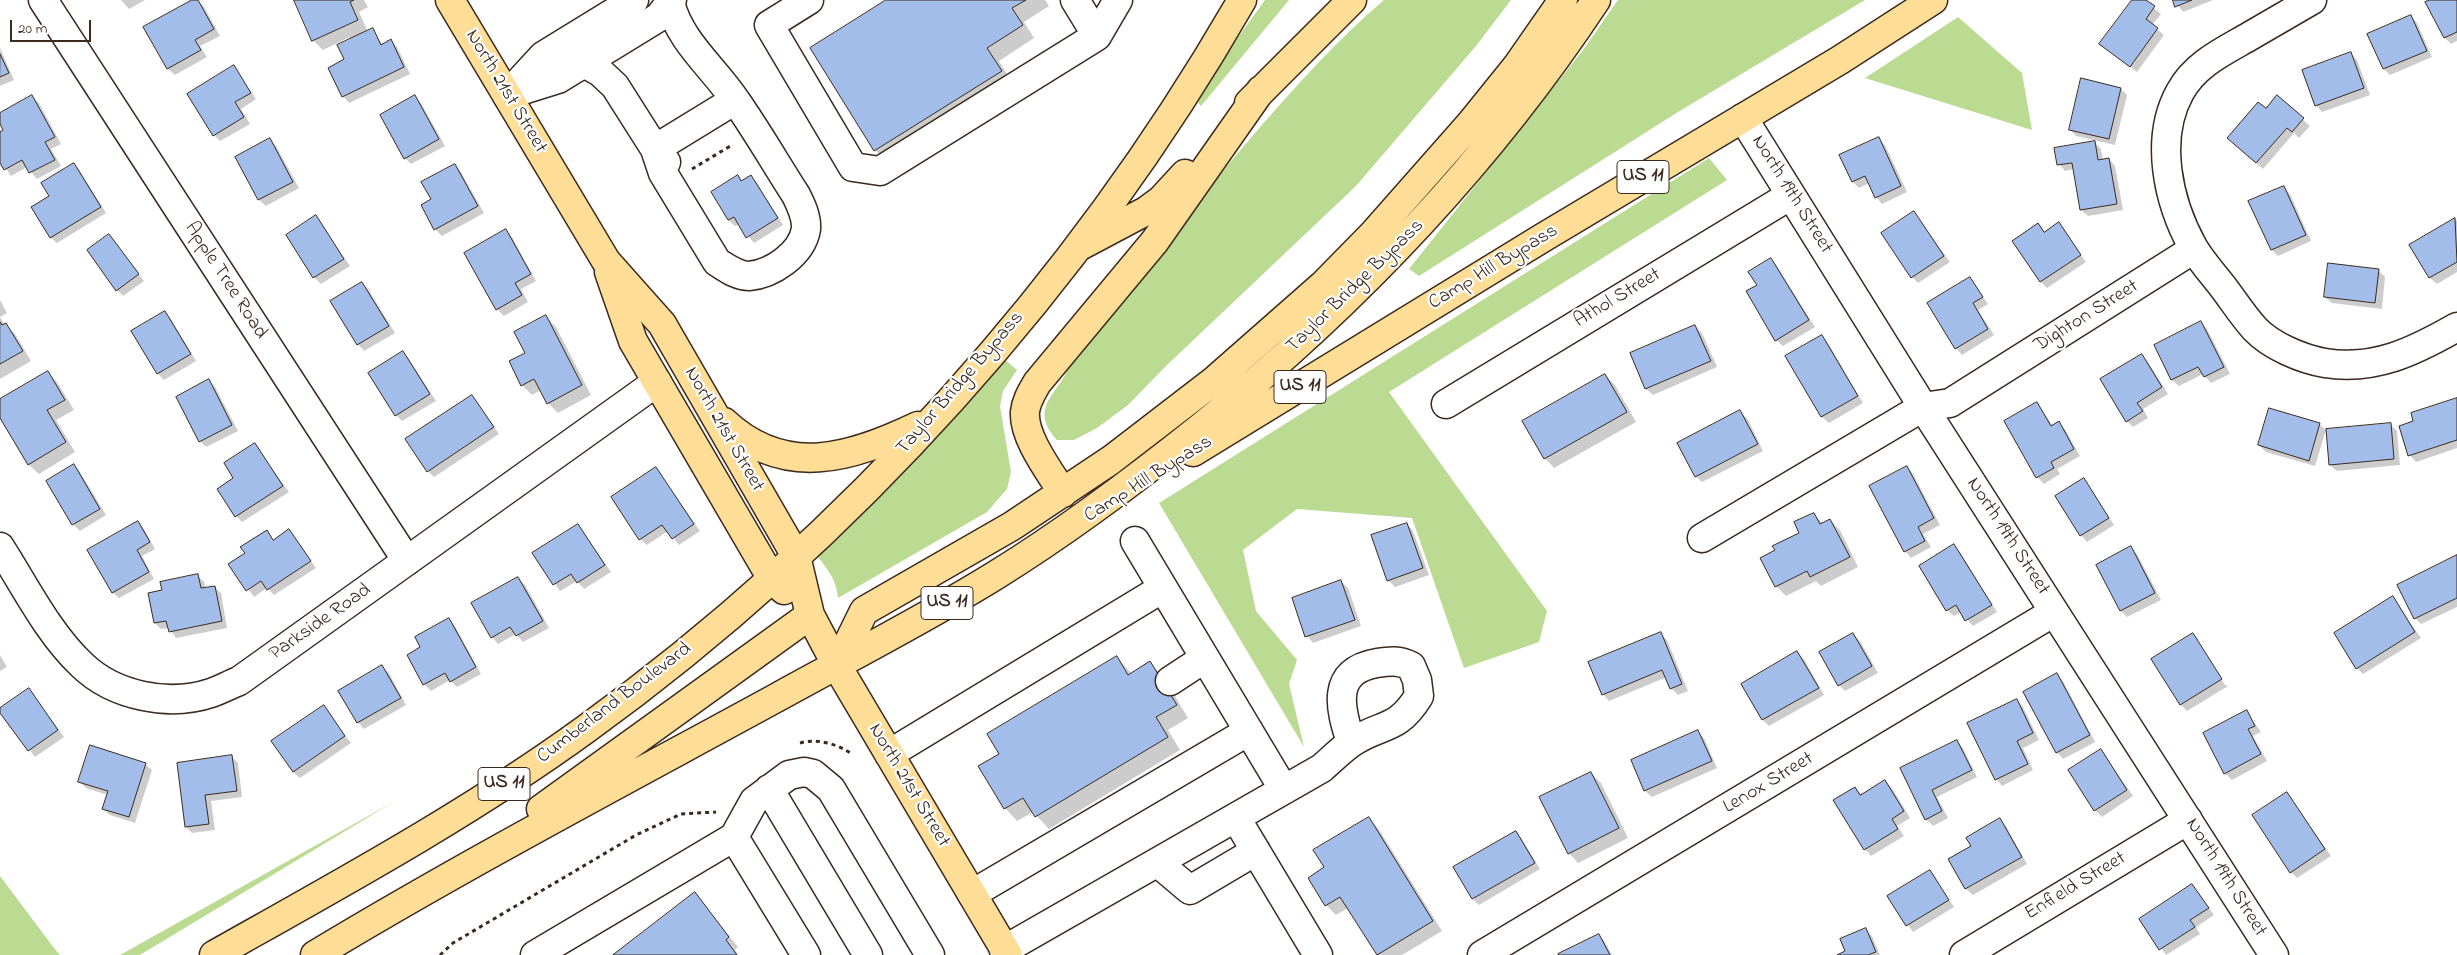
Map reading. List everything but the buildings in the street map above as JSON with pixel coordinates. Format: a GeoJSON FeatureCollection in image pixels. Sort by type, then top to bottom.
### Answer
{"type":"FeatureCollection","features":[{"type":"Feature","properties":{"kind":"main road","name":"North 21st Street"},"geometry":{"type":"LineString","coordinates":[[450,0],[508,94],[606,261],[662,324],[796,556],[810,616],[837,666],[1006,952]]}},
{"type":"Feature","properties":{"kind":"main road","name":"Taylor Bridge Bypass"},"geometry":{"type":"LineString","coordinates":[[796,556],[933,419],[982,363],[1076,248],[1173,110],[1242,0]]}},
{"type":"Feature","properties":{"kind":"main road","name":"US 11"},"geometry":{"type":"LineString","coordinates":[[1076,248],[1130,221],[1161,200],[1261,90],[1352,0]]}},
{"type":"Feature","properties":{"kind":"main road"},"geometry":{"type":"LineString","coordinates":[[837,666],[864,611],[966,554],[1063,493],[1111,460],[1215,380],[1323,285],[1374,233],[1471,124],[1517,66],[1564,0]]}},
{"type":"Feature","properties":{"kind":"main road","name":"Taylor Bridge Bypass"},"geometry":{"type":"LineString","coordinates":[[837,666],[994,576],[1055,537],[1218,413],[1343,305],[1427,218],[1493,141],[1596,0]]}},
{"type":"Feature","properties":{"kind":"main road","name":"Camp Hill Bypass"},"geometry":{"type":"LineString","coordinates":[[1055,537],[1933,0]]}},
{"type":"Feature","properties":{"kind":"main road"},"geometry":{"type":"LineString","coordinates":[[1063,493],[1028,430],[1025,411],[1030,396],[1037,383],[1155,241],[1261,90]]}},
{"type":"Feature","properties":{"kind":"main road","name":"North 21st Street"},"geometry":{"type":"LineString","coordinates":[[606,261],[633,341],[772,579],[810,616]]}},
{"type":"Feature","properties":{"kind":"main road"},"geometry":{"type":"LineString","coordinates":[[713,412],[738,435],[760,448],[784,456],[810,459],[834,457],[859,451],[884,442],[933,419]]}},
{"type":"Feature","properties":{"kind":"main road","name":"Cumberland Boulevard"},"geometry":{"type":"LineString","coordinates":[[214,955],[323,894],[522,772],[643,687],[772,579],[796,556]]}},
{"type":"Feature","properties":{"kind":"main road"},"geometry":{"type":"LineString","coordinates":[[444,879],[810,616]]}},
{"type":"Feature","properties":{"kind":"main road","name":"US 11"},"geometry":{"type":"LineString","coordinates":[[315,955],[444,879],[837,666]]}},
{"type":"Feature","properties":{"kind":"street","name":"Apple Tree Road"},"geometry":{"type":"LineString","coordinates":[[43,0],[407,561]]}},
{"type":"Feature","properties":{"kind":"street"},"geometry":{"type":"LineString","coordinates":[[508,94],[543,56],[634,0]]}},
{"type":"Feature","properties":{"kind":"street"},"geometry":{"type":"LineString","coordinates":[[809,0],[769,25],[853,168],[880,171],[1097,36],[1118,0]]}},
{"type":"Feature","properties":{"kind":"street"},"geometry":{"type":"LineString","coordinates":[[1075,0],[1097,36]]}},
{"type":"Feature","properties":{"kind":"street"},"geometry":{"type":"LineString","coordinates":[[2312,0],[2220,52],[2198,68],[2181,90],[2172,109],[2165,151],[2173,196],[2194,249],[2255,330],[2275,344],[2303,357],[2326,363],[2357,365],[2388,361],[2418,350],[2457,327]]}},
{"type":"Feature","properties":{"kind":"street"},"geometry":{"type":"LineString","coordinates":[[508,94],[558,79],[659,17],[671,1]]}},
{"type":"Feature","properties":{"kind":"street"},"geometry":{"type":"LineString","coordinates":[[584,62],[615,86],[655,149],[686,184],[727,248],[741,258],[746,259],[757,257],[776,246],[786,237],[789,226],[786,213],[764,174],[742,110],[683,33],[674,19],[671,1]]}},
{"type":"Feature","properties":{"kind":"street"},"geometry":{"type":"LineString","coordinates":[[655,149],[742,110]]}},
{"type":"Feature","properties":{"kind":"street","name":"North 19th Street"},"geometry":{"type":"LineString","coordinates":[[1742,118],[1923,407],[2274,955]]}},
{"type":"Feature","properties":{"kind":"street","name":"Athol Street"},"geometry":{"type":"LineString","coordinates":[[1446,404],[1791,195]]}},
{"type":"Feature","properties":{"kind":"street","name":"Dighton Street"},"geometry":{"type":"LineString","coordinates":[[1702,538],[1923,407],[1950,403],[2194,249]]}},
{"type":"Feature","properties":{"kind":"street","name":"Parkside Road"},"geometry":{"type":"LineString","coordinates":[[0,547],[62,643],[83,667],[117,687],[140,695],[171,699],[210,693],[239,681],[657,382]]}},
{"type":"Feature","properties":{"kind":"street"},"geometry":{"type":"LineString","coordinates":[[1135,541],[1284,790]]}},
{"type":"Feature","properties":{"kind":"street"},"geometry":{"type":"LineString","coordinates":[[889,754],[1163,588]]}},
{"type":"Feature","properties":{"kind":"street","name":"Lenox Street"},"geometry":{"type":"LineString","coordinates":[[1482,955],[2054,612]]}},
{"type":"Feature","properties":{"kind":"street"},"geometry":{"type":"LineString","coordinates":[[1170,681],[1205,658]]}},
{"type":"Feature","properties":{"kind":"street"},"geometry":{"type":"LineString","coordinates":[[972,894],[1249,731]]}},
{"type":"Feature","properties":{"kind":"street"},"geometry":{"type":"LineString","coordinates":[[1006,952],[1322,768],[1351,742]]}},
{"type":"Feature","properties":{"kind":"street"},"geometry":{"type":"LineString","coordinates":[[535,955],[734,837],[754,802],[789,775],[804,772],[822,779],[831,789],[930,955]]}},
{"type":"Feature","properties":{"kind":"street"},"geometry":{"type":"LineString","coordinates":[[769,789],[868,955]]}},
{"type":"Feature","properties":{"kind":"street"},"geometry":{"type":"LineString","coordinates":[[1236,818],[1318,955]]}},
{"type":"Feature","properties":{"kind":"street","name":"Enfield Street"},"geometry":{"type":"LineString","coordinates":[[1964,955],[2188,820]]}},
{"type":"Feature","properties":{"kind":"street"},"geometry":{"type":"LineString","coordinates":[[734,837],[806,955]]}},
{"type":"Feature","properties":{"kind":"street"},"geometry":{"type":"LineString","coordinates":[[1158,863],[1190,890],[1256,851]]}},
{"type":"Feature","properties":{"kind":"path"},"geometry":{"type":"LineString","coordinates":[[696,177],[691,170],[732,145]]}},
{"type":"Feature","properties":{"kind":"path"},"geometry":{"type":"LineString","coordinates":[[793,745],[806,741],[822,742],[834,744],[852,754]]}},
{"type":"Feature","properties":{"kind":"path"},"geometry":{"type":"LineString","coordinates":[[440,955],[453,943],[636,835],[681,814],[708,814],[723,808]]}},
{"type":"Feature","properties":{"kind":"green space"},"geometry":{"type":"Polygon","coordinates":[[[1265,0],[1289,0],[1201,106],[1194,98],[1265,0]]]}},
{"type":"Feature","properties":{"kind":"green space"},"geometry":{"type":"Polygon","coordinates":[[[1384,0],[1511,0],[1476,46],[1356,186],[1166,366],[1128,405],[1097,428],[1074,440],[1057,440],[1045,418],[1045,409],[1048,400],[1070,364],[1184,219],[1255,133],[1333,48],[1384,0]]]}},
{"type":"Feature","properties":{"kind":"green space"},"geometry":{"type":"Polygon","coordinates":[[[1618,0],[1865,0],[1678,112],[1419,276],[1409,269],[1583,50],[1618,0]]]}},
{"type":"Feature","properties":{"kind":"green space"},"geometry":{"type":"Polygon","coordinates":[[[1958,17],[2022,73],[2032,130],[1865,78],[1958,17]]]}},
{"type":"Feature","properties":{"kind":"green space"},"geometry":{"type":"Polygon","coordinates":[[[1709,158],[1727,180],[1389,392],[1547,611],[1539,642],[1464,668],[1412,518],[1297,509],[1243,550],[1256,611],[1297,660],[1289,684],[1304,747],[1159,503],[1709,158]]]}},
{"type":"Feature","properties":{"kind":"green space"},"geometry":{"type":"Polygon","coordinates":[[[1003,358],[1017,370],[1003,391],[1000,406],[1011,472],[1007,489],[987,512],[838,598],[836,585],[815,553],[1003,358]]]}},
{"type":"Feature","properties":{"kind":"green space"},"geometry":{"type":"Polygon","coordinates":[[[395,801],[140,955],[120,955],[395,801]]]}},
{"type":"Feature","properties":{"kind":"green space"},"geometry":{"type":"Polygon","coordinates":[[[0,876],[54,948],[60,955],[0,955],[0,876]]]}}]}
